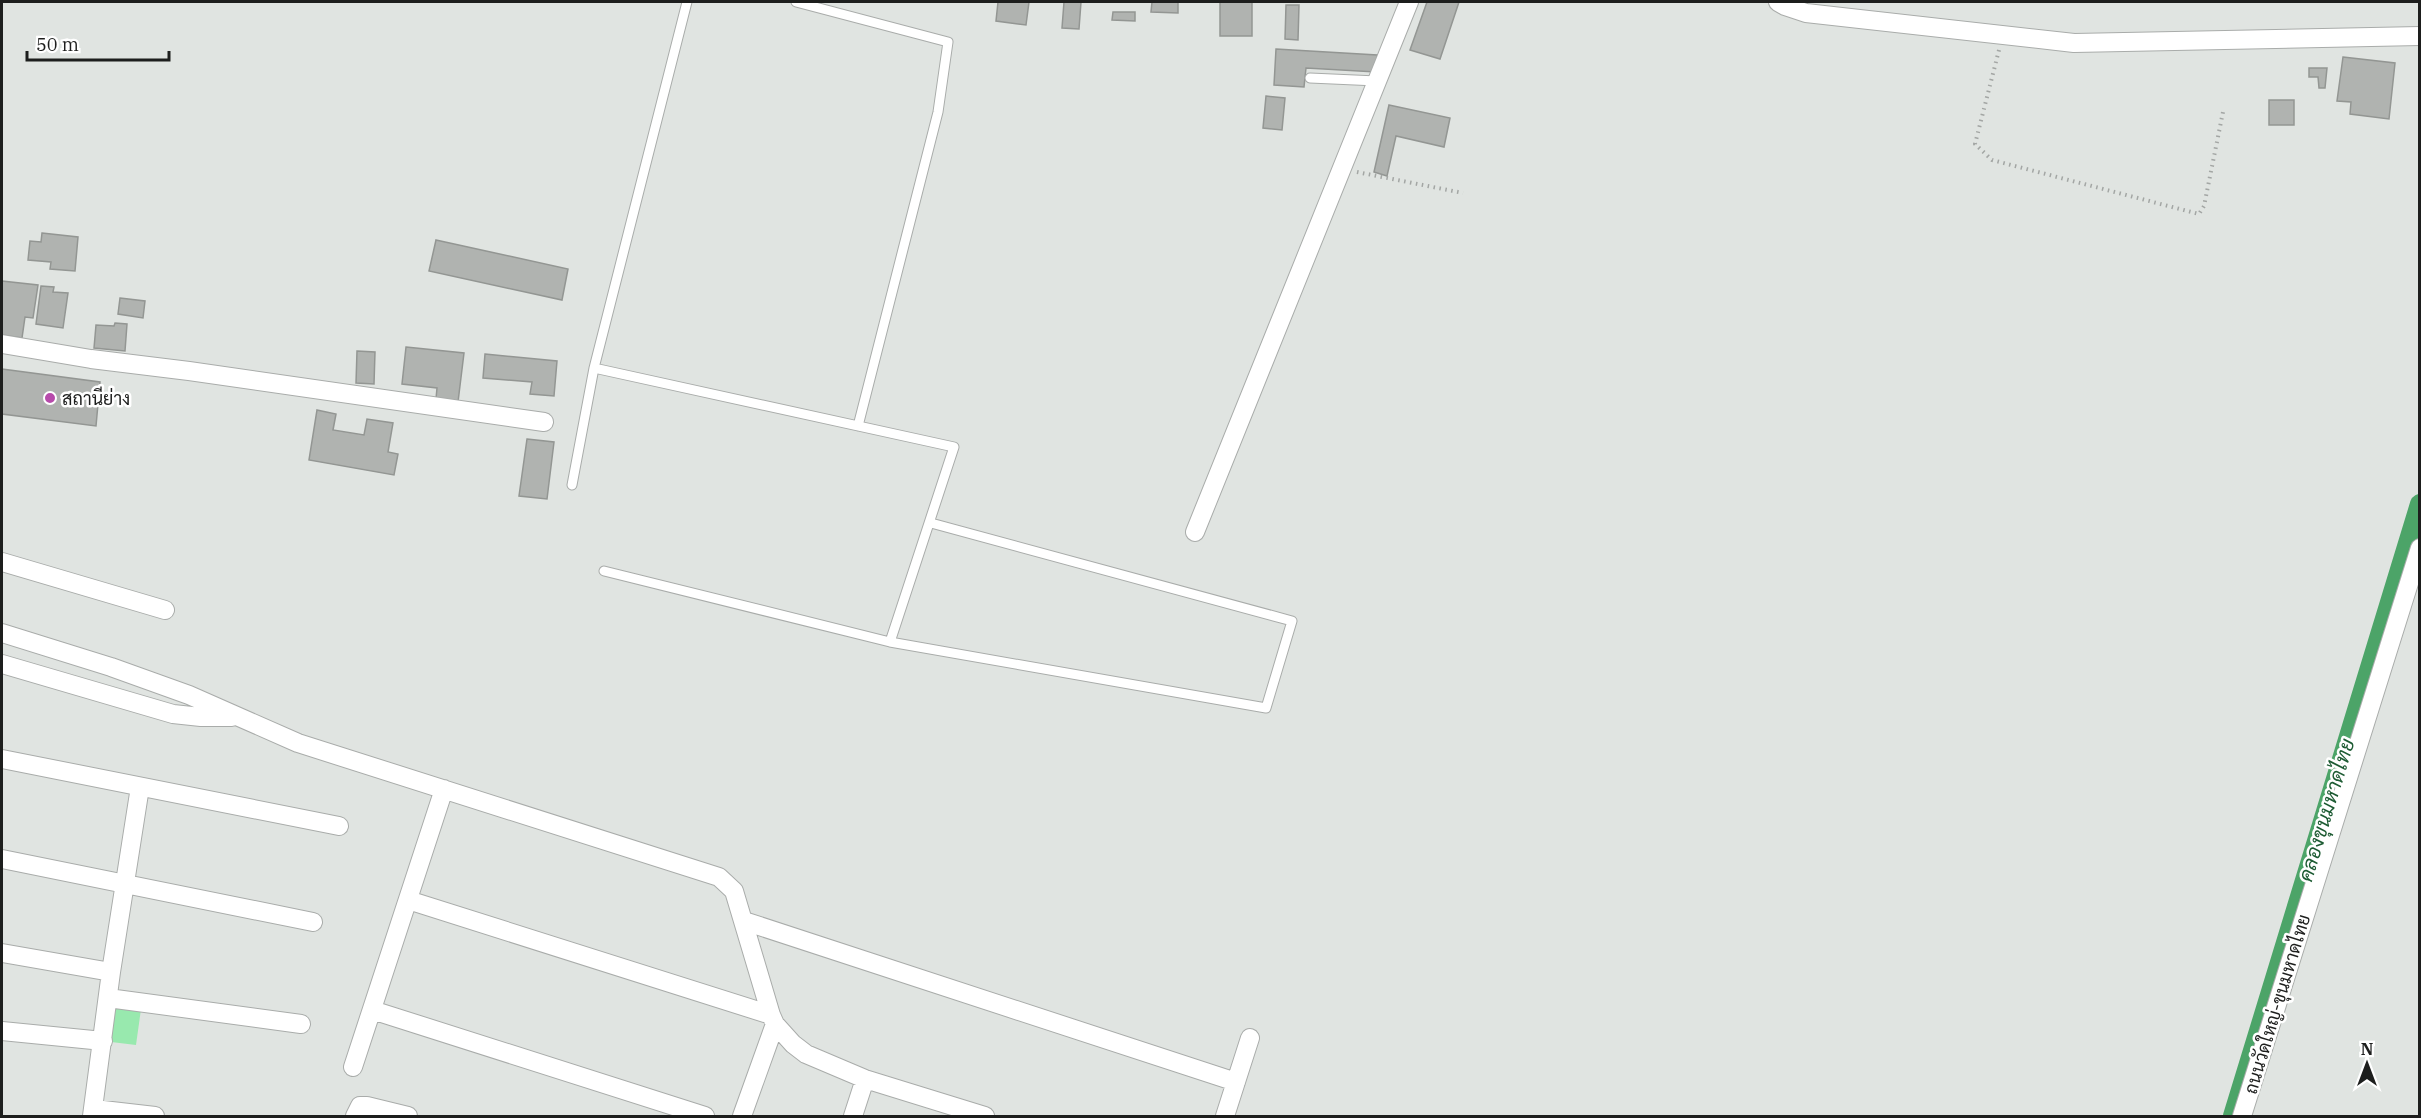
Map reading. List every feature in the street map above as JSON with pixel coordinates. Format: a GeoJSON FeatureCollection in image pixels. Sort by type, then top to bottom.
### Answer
{"type":"FeatureCollection","features":[{"type":"Feature","properties":{"kind":"street"},"geometry":{"type":"LineString","coordinates":[[1196,532],[1409,2]]}},
{"type":"Feature","properties":{"kind":"street"},"geometry":{"type":"LineString","coordinates":[[1778,2],[1806,13],[2074,43],[2420,36]]}},
{"type":"Feature","properties":{"kind":"street"},"geometry":{"type":"LineString","coordinates":[[2,344],[91,359],[544,422]]}},
{"type":"Feature","properties":{"kind":"street","name":"ถนนวัดใหญ่-ขุนมหาดไทย"},"geometry":{"type":"LineString","coordinates":[[2242,1116],[2420,548]]}},
{"type":"Feature","properties":{"kind":"street"},"geometry":{"type":"LineString","coordinates":[[2,562],[165,610]]}},
{"type":"Feature","properties":{"kind":"street"},"geometry":{"type":"LineString","coordinates":[[2,633],[189,695],[298,744],[719,877],[734,891],[773,1019],[793,1044],[806,1054],[866,1079],[963,1113],[985,1116]]}},
{"type":"Feature","properties":{"kind":"street"},"geometry":{"type":"LineString","coordinates":[[2,664],[173,714],[237,717]]}},
{"type":"Feature","properties":{"kind":"street"},"geometry":{"type":"LineString","coordinates":[[2,759],[339,826]]}},
{"type":"Feature","properties":{"kind":"street"},"geometry":{"type":"LineString","coordinates":[[140,787],[111,972],[93,1113],[155,1116]]}},
{"type":"Feature","properties":{"kind":"street"},"geometry":{"type":"LineString","coordinates":[[353,1067],[444,789]]}},
{"type":"Feature","properties":{"kind":"street"},"geometry":{"type":"LineString","coordinates":[[2,859],[313,922]]}},
{"type":"Feature","properties":{"kind":"street"},"geometry":{"type":"LineString","coordinates":[[408,900],[773,1019]]}},
{"type":"Feature","properties":{"kind":"street"},"geometry":{"type":"LineString","coordinates":[[744,921],[1236,1082]]}},
{"type":"Feature","properties":{"kind":"street"},"geometry":{"type":"LineString","coordinates":[[2,953],[111,972]]}},
{"type":"Feature","properties":{"kind":"street"},"geometry":{"type":"LineString","coordinates":[[108,998],[301,1024]]}},
{"type":"Feature","properties":{"kind":"street"},"geometry":{"type":"LineString","coordinates":[[372,1010],[705,1116]]}},
{"type":"Feature","properties":{"kind":"street"},"geometry":{"type":"LineString","coordinates":[[742,1116],[773,1019]]}},
{"type":"Feature","properties":{"kind":"street"},"geometry":{"type":"LineString","coordinates":[[2,1031],[103,1041]]}},
{"type":"Feature","properties":{"kind":"street"},"geometry":{"type":"LineString","coordinates":[[1225,1116],[1250,1038]]}},
{"type":"Feature","properties":{"kind":"street"},"geometry":{"type":"LineString","coordinates":[[853,1116],[866,1079]]}},
{"type":"Feature","properties":{"kind":"street"},"geometry":{"type":"LineString","coordinates":[[355,1116],[360,1107],[367,1106],[408,1116]]}},
{"type":"Feature","properties":{"kind":"lane"},"geometry":{"type":"LineString","coordinates":[[572,485],[594,368],[687,2]]}},
{"type":"Feature","properties":{"kind":"lane"},"geometry":{"type":"LineString","coordinates":[[796,2],[948,42],[938,112],[858,426]]}},
{"type":"Feature","properties":{"kind":"lane"},"geometry":{"type":"LineString","coordinates":[[1310,78],[1377,81]]}},
{"type":"Feature","properties":{"kind":"lane"},"geometry":{"type":"LineString","coordinates":[[594,368],[954,447],[931,523],[890,642]]}},
{"type":"Feature","properties":{"kind":"lane"},"geometry":{"type":"LineString","coordinates":[[604,571],[890,642],[1266,708],[1292,621],[931,523]]}},
{"type":"Feature","properties":{"kind":"path"},"geometry":{"type":"LineString","coordinates":[[2003,35],[1975,144],[1992,160],[2199,214],[2204,206],[2223,112]]}},
{"type":"Feature","properties":{"kind":"path"},"geometry":{"type":"LineString","coordinates":[[1342,169],[1463,193]]}},
{"type":"Feature","properties":{"kind":"green space"},"geometry":{"type":"Polygon","coordinates":[[[108,998],[142,1002],[136,1045],[103,1041],[108,998]]]}},
{"type":"Feature","properties":{"kind":"building"},"geometry":{"type":"Polygon","coordinates":[[[998,2],[1029,2],[1026,25],[996,21],[998,2]]]}},
{"type":"Feature","properties":{"kind":"building"},"geometry":{"type":"Polygon","coordinates":[[[1064,2],[1081,2],[1079,29],[1062,28],[1064,2]]]}},
{"type":"Feature","properties":{"kind":"building"},"geometry":{"type":"Polygon","coordinates":[[[1152,2],[1178,2],[1178,13],[1151,12],[1152,2]]]}},
{"type":"Feature","properties":{"kind":"building"},"geometry":{"type":"Polygon","coordinates":[[[1220,2],[1252,2],[1252,36],[1220,36],[1220,2]]]}},
{"type":"Feature","properties":{"kind":"building"},"geometry":{"type":"Polygon","coordinates":[[[1427,2],[1459,2],[1440,59],[1410,50],[1427,2]]]}},
{"type":"Feature","properties":{"kind":"building"},"geometry":{"type":"Polygon","coordinates":[[[1286,5],[1299,5],[1298,40],[1285,39],[1286,5]]]}},
{"type":"Feature","properties":{"kind":"building"},"geometry":{"type":"Polygon","coordinates":[[[1113,12],[1135,12],[1135,21],[1112,20],[1113,12]]]}},
{"type":"Feature","properties":{"kind":"building"},"geometry":{"type":"Polygon","coordinates":[[[1276,49],[1377,55],[1376,72],[1306,68],[1304,87],[1274,85],[1276,49]]]}},
{"type":"Feature","properties":{"kind":"building"},"geometry":{"type":"Polygon","coordinates":[[[2343,57],[2395,63],[2389,119],[2350,114],[2351,102],[2337,101],[2343,57]]]}},
{"type":"Feature","properties":{"kind":"building"},"geometry":{"type":"Polygon","coordinates":[[[2309,68],[2327,68],[2325,88],[2319,88],[2318,77],[2309,77],[2309,68]]]}},
{"type":"Feature","properties":{"kind":"building"},"geometry":{"type":"Polygon","coordinates":[[[1266,96],[1285,98],[1282,130],[1263,128],[1266,96]]]}},
{"type":"Feature","properties":{"kind":"building"},"geometry":{"type":"Polygon","coordinates":[[[2269,100],[2294,100],[2294,125],[2269,125],[2269,100]]]}},
{"type":"Feature","properties":{"kind":"building"},"geometry":{"type":"Polygon","coordinates":[[[1389,105],[1450,118],[1444,147],[1396,136],[1387,176],[1374,172],[1389,105]]]}},
{"type":"Feature","properties":{"kind":"building"},"geometry":{"type":"Polygon","coordinates":[[[42,233],[78,237],[75,271],[50,269],[51,262],[28,260],[30,241],[41,242],[42,233]]]}},
{"type":"Feature","properties":{"kind":"building"},"geometry":{"type":"Polygon","coordinates":[[[436,240],[568,269],[562,300],[429,271],[436,240]]]}},
{"type":"Feature","properties":{"kind":"building"},"geometry":{"type":"Polygon","coordinates":[[[2,281],[38,285],[33,318],[25,317],[22,338],[2,335],[2,281]]]}},
{"type":"Feature","properties":{"kind":"building"},"geometry":{"type":"Polygon","coordinates":[[[41,286],[54,287],[53,292],[68,293],[63,328],[36,324],[41,286]]]}},
{"type":"Feature","properties":{"kind":"building"},"geometry":{"type":"Polygon","coordinates":[[[120,298],[145,301],[143,318],[118,314],[120,298]]]}},
{"type":"Feature","properties":{"kind":"building"},"geometry":{"type":"Polygon","coordinates":[[[115,323],[127,324],[125,351],[94,348],[96,325],[114,326],[115,323]]]}},
{"type":"Feature","properties":{"kind":"building"},"geometry":{"type":"Polygon","coordinates":[[[406,347],[464,353],[458,402],[436,399],[437,388],[402,384],[406,347]]]}},
{"type":"Feature","properties":{"kind":"building"},"geometry":{"type":"Polygon","coordinates":[[[357,351],[375,352],[374,384],[356,383],[357,351]]]}},
{"type":"Feature","properties":{"kind":"building"},"geometry":{"type":"Polygon","coordinates":[[[485,354],[557,361],[554,396],[530,394],[532,382],[483,378],[485,354]]]}},
{"type":"Feature","properties":{"kind":"building","name":"สถานีย่าง"},"geometry":{"type":"Polygon","coordinates":[[[2,369],[100,382],[96,426],[2,414],[2,369]]]}},
{"type":"Feature","properties":{"kind":"building"},"geometry":{"type":"Polygon","coordinates":[[[317,410],[336,414],[333,430],[364,435],[367,419],[393,423],[388,452],[398,454],[394,475],[309,460],[317,410]]]}},
{"type":"Feature","properties":{"kind":"building"},"geometry":{"type":"Polygon","coordinates":[[[527,439],[554,442],[547,499],[519,496],[527,439]]]}},
{"type":"Feature","properties":{"kind":"waterway","name":"คลองขุนมหาดไทย"},"geometry":{"type":"LineString","coordinates":[[2233,1116],[2420,504]]}},
{"type":"Feature","properties":{"kind":"place","name":"สถานีย่าง"},"geometry":{"type":"Point","coordinates":[50,398]}}]}
